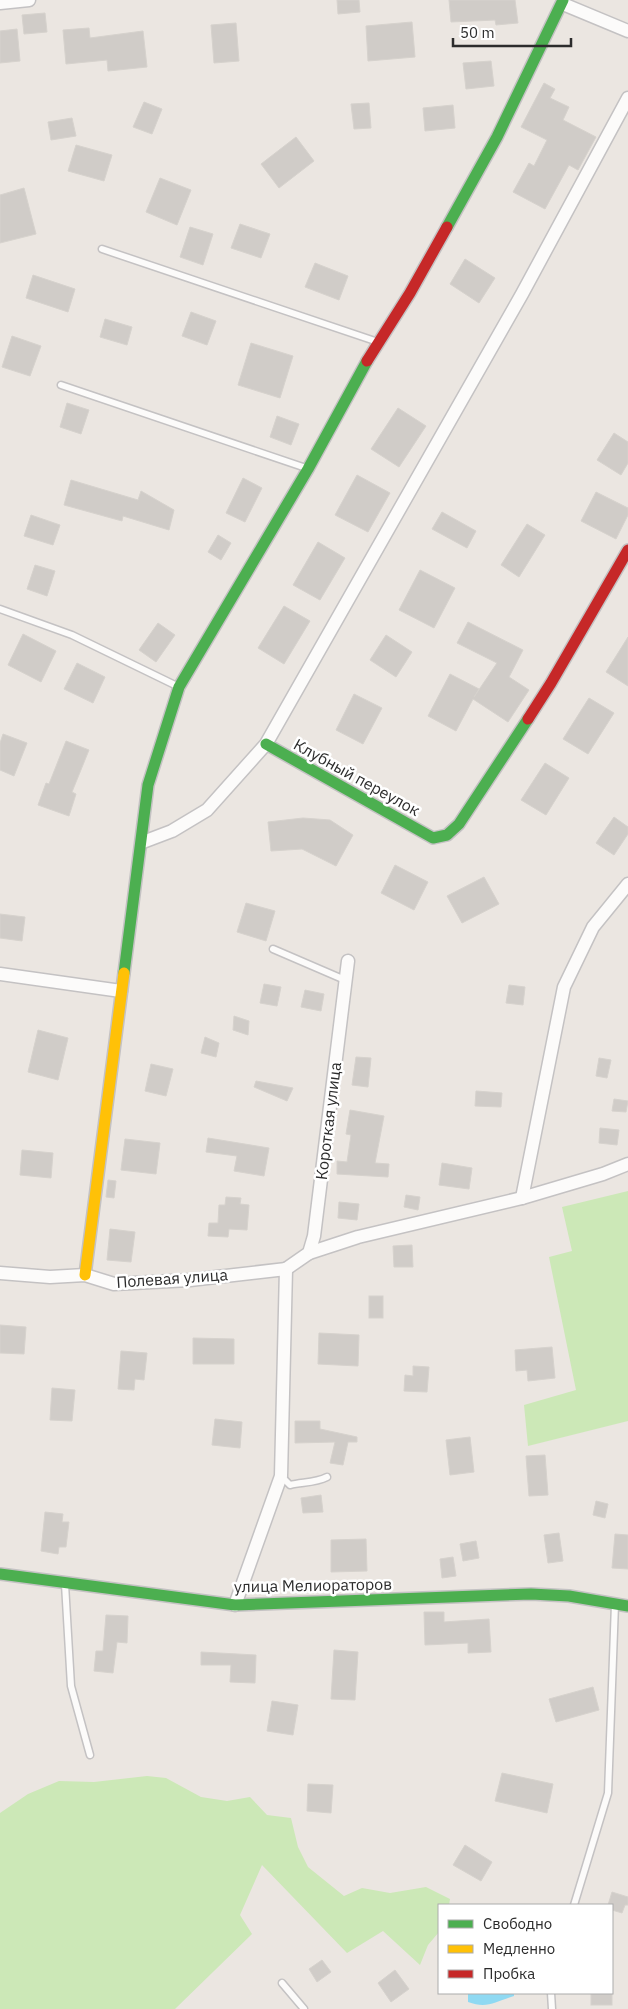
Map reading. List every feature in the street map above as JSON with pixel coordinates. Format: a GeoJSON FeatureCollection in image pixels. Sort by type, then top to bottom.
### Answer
{"type":"FeatureCollection","features":[{"type":"Feature","properties":{"kind":"street"},"geometry":{"type":"LineString","coordinates":[[0,3],[29,0]]}},
{"type":"Feature","properties":{"kind":"street"},"geometry":{"type":"LineString","coordinates":[[85,1275],[120,991],[142,842],[148,785],[179,688],[308,468],[378,341],[410,293],[497,137],[563,2],[628,31]]}},
{"type":"Feature","properties":{"kind":"street"},"geometry":{"type":"LineString","coordinates":[[142,842],[172,831],[207,810],[266,744],[522,294],[628,98]]}},
{"type":"Feature","properties":{"kind":"street","name":"Клубный переулок"},"geometry":{"type":"LineString","coordinates":[[266,744],[433,838],[447,835],[460,824],[551,683],[628,550]]}},
{"type":"Feature","properties":{"kind":"street"},"geometry":{"type":"LineString","coordinates":[[522,1198],[564,987],[593,927],[628,884]]}},
{"type":"Feature","properties":{"kind":"street","name":"Короткая улица"},"geometry":{"type":"LineString","coordinates":[[309,1253],[314,1236],[348,961]]}},
{"type":"Feature","properties":{"kind":"street"},"geometry":{"type":"LineString","coordinates":[[0,974],[120,991]]}},
{"type":"Feature","properties":{"kind":"street"},"geometry":{"type":"LineString","coordinates":[[234,1605],[281,1476],[286,1269],[309,1253],[358,1237],[522,1198],[603,1174],[628,1164]]}},
{"type":"Feature","properties":{"kind":"street","name":"Полевая улица"},"geometry":{"type":"LineString","coordinates":[[0,1273],[50,1277],[85,1275],[114,1284],[190,1280],[286,1269]]}},
{"type":"Feature","properties":{"kind":"street","name":"улица Мелиораторов"},"geometry":{"type":"LineString","coordinates":[[0,1574],[234,1605],[532,1594],[569,1596],[628,1606]]}},
{"type":"Feature","properties":{"kind":"lane"},"geometry":{"type":"LineString","coordinates":[[102,249],[378,341]]}},
{"type":"Feature","properties":{"kind":"lane"},"geometry":{"type":"LineString","coordinates":[[61,385],[308,468]]}},
{"type":"Feature","properties":{"kind":"lane"},"geometry":{"type":"LineString","coordinates":[[0,609],[72,635],[179,688]]}},
{"type":"Feature","properties":{"kind":"lane"},"geometry":{"type":"LineString","coordinates":[[273,949],[345,980]]}},
{"type":"Feature","properties":{"kind":"lane"},"geometry":{"type":"LineString","coordinates":[[281,1476],[290,1485],[306,1482],[316,1483],[328,1477]]}},
{"type":"Feature","properties":{"kind":"lane"},"geometry":{"type":"LineString","coordinates":[[65,1583],[71,1686],[90,1755]]}},
{"type":"Feature","properties":{"kind":"lane"},"geometry":{"type":"LineString","coordinates":[[574,1904],[608,1793],[615,1604]]}},
{"type":"Feature","properties":{"kind":"lane"},"geometry":{"type":"LineString","coordinates":[[282,1983],[304,2009]]}},
{"type":"Feature","properties":{"kind":"lane"},"geometry":{"type":"LineString","coordinates":[[551,1994],[552,2009]]}},
{"type":"Feature","properties":{"kind":"green space"},"geometry":{"type":"Polygon","coordinates":[[[628,1191],[628,1421],[528,1446],[524,1405],[576,1390],[549,1257],[572,1251],[562,1207],[628,1191]]]}},
{"type":"Feature","properties":{"kind":"green space"},"geometry":{"type":"Polygon","coordinates":[[[147,1776],[166,1778],[201,1797],[227,1801],[250,1797],[267,1815],[291,1818],[298,1847],[308,1867],[344,1896],[362,1888],[390,1893],[426,1887],[450,1899],[449,1904],[438,1904],[438,1933],[428,1945],[420,1965],[383,1931],[347,1953],[262,1865],[240,1915],[252,1934],[175,2009],[0,2009],[0,1813],[28,1794],[59,1781],[94,1782],[147,1776]]]}},
{"type":"Feature","properties":{"kind":"water"},"geometry":{"type":"Polygon","coordinates":[[[468,1994],[514,1994],[514,1996],[486,2005],[468,2002],[468,1994]]]}},
{"type":"Feature","properties":{"kind":"building"},"geometry":{"type":"Polygon","coordinates":[[[337,0],[359,0],[360,12],[338,14],[337,0]]]}},
{"type":"Feature","properties":{"kind":"building"},"geometry":{"type":"Polygon","coordinates":[[[449,0],[515,0],[518,23],[496,25],[495,20],[451,22],[449,0]]]}},
{"type":"Feature","properties":{"kind":"building"},"geometry":{"type":"Polygon","coordinates":[[[45,13],[47,32],[24,34],[22,15],[45,13]]]}},
{"type":"Feature","properties":{"kind":"building"},"geometry":{"type":"Polygon","coordinates":[[[412,22],[415,57],[368,61],[366,26],[412,22]]]}},
{"type":"Feature","properties":{"kind":"building"},"geometry":{"type":"Polygon","coordinates":[[[236,23],[239,61],[214,63],[211,25],[236,23]]]}},
{"type":"Feature","properties":{"kind":"building"},"geometry":{"type":"Polygon","coordinates":[[[89,28],[90,38],[143,31],[147,67],[108,71],[107,60],[66,64],[63,30],[89,28]]]}},
{"type":"Feature","properties":{"kind":"building"},"geometry":{"type":"Polygon","coordinates":[[[17,29],[20,61],[0,63],[0,31],[17,29]]]}},
{"type":"Feature","properties":{"kind":"building"},"geometry":{"type":"Polygon","coordinates":[[[491,61],[494,86],[466,89],[463,63],[491,61]]]}},
{"type":"Feature","properties":{"kind":"building"},"geometry":{"type":"Polygon","coordinates":[[[544,83],[555,89],[550,98],[569,107],[563,120],[596,137],[578,170],[569,165],[545,209],[513,192],[529,163],[534,166],[547,140],[521,127],[544,83]]]}},
{"type":"Feature","properties":{"kind":"building"},"geometry":{"type":"Polygon","coordinates":[[[144,102],[162,109],[152,134],[133,127],[144,102]]]}},
{"type":"Feature","properties":{"kind":"building"},"geometry":{"type":"Polygon","coordinates":[[[369,103],[371,128],[354,129],[351,104],[369,103]]]}},
{"type":"Feature","properties":{"kind":"building"},"geometry":{"type":"Polygon","coordinates":[[[453,105],[455,128],[425,131],[423,108],[453,105]]]}},
{"type":"Feature","properties":{"kind":"building"},"geometry":{"type":"Polygon","coordinates":[[[72,118],[76,136],[51,140],[48,122],[72,118]]]}},
{"type":"Feature","properties":{"kind":"building"},"geometry":{"type":"Polygon","coordinates":[[[296,137],[314,161],[279,188],[261,164],[296,137]]]}},
{"type":"Feature","properties":{"kind":"building"},"geometry":{"type":"Polygon","coordinates":[[[76,145],[112,155],[104,181],[68,171],[76,145]]]}},
{"type":"Feature","properties":{"kind":"building"},"geometry":{"type":"Polygon","coordinates":[[[160,178],[191,190],[177,225],[146,212],[160,178]]]}},
{"type":"Feature","properties":{"kind":"building"},"geometry":{"type":"Polygon","coordinates":[[[24,188],[36,234],[0,243],[0,195],[24,188]]]}},
{"type":"Feature","properties":{"kind":"building"},"geometry":{"type":"Polygon","coordinates":[[[240,224],[270,234],[261,258],[231,248],[240,224]]]}},
{"type":"Feature","properties":{"kind":"building"},"geometry":{"type":"Polygon","coordinates":[[[190,227],[213,234],[203,265],[180,257],[190,227]]]}},
{"type":"Feature","properties":{"kind":"building"},"geometry":{"type":"Polygon","coordinates":[[[465,259],[495,278],[479,303],[450,284],[465,259]]]}},
{"type":"Feature","properties":{"kind":"building"},"geometry":{"type":"Polygon","coordinates":[[[315,263],[348,276],[339,300],[305,287],[315,263]]]}},
{"type":"Feature","properties":{"kind":"building"},"geometry":{"type":"Polygon","coordinates":[[[33,275],[75,289],[68,312],[26,298],[33,275]]]}},
{"type":"Feature","properties":{"kind":"building"},"geometry":{"type":"Polygon","coordinates":[[[191,312],[216,321],[207,345],[182,336],[191,312]]]}},
{"type":"Feature","properties":{"kind":"building"},"geometry":{"type":"Polygon","coordinates":[[[105,319],[132,327],[127,345],[100,337],[105,319]]]}},
{"type":"Feature","properties":{"kind":"building"},"geometry":{"type":"Polygon","coordinates":[[[12,336],[41,346],[30,376],[2,367],[12,336]]]}},
{"type":"Feature","properties":{"kind":"building"},"geometry":{"type":"Polygon","coordinates":[[[251,343],[293,356],[280,398],[238,385],[251,343]]]}},
{"type":"Feature","properties":{"kind":"building"},"geometry":{"type":"Polygon","coordinates":[[[67,403],[89,410],[81,434],[60,427],[67,403]]]}},
{"type":"Feature","properties":{"kind":"building"},"geometry":{"type":"Polygon","coordinates":[[[398,408],[426,426],[399,467],[371,449],[398,408]]]}},
{"type":"Feature","properties":{"kind":"building"},"geometry":{"type":"Polygon","coordinates":[[[277,416],[299,424],[291,445],[270,437],[277,416]]]}},
{"type":"Feature","properties":{"kind":"building"},"geometry":{"type":"Polygon","coordinates":[[[614,433],[628,442],[628,463],[621,475],[597,460],[614,433]]]}},
{"type":"Feature","properties":{"kind":"building"},"geometry":{"type":"Polygon","coordinates":[[[357,475],[390,493],[368,532],[335,515],[357,475]]]}},
{"type":"Feature","properties":{"kind":"building"},"geometry":{"type":"Polygon","coordinates":[[[243,478],[262,488],[245,522],[226,513],[243,478]]]}},
{"type":"Feature","properties":{"kind":"building"},"geometry":{"type":"Polygon","coordinates":[[[71,480],[138,500],[141,491],[174,510],[169,530],[123,516],[122,521],[64,505],[71,480]]]}},
{"type":"Feature","properties":{"kind":"building"},"geometry":{"type":"Polygon","coordinates":[[[596,492],[628,508],[628,515],[616,539],[581,521],[596,492]]]}},
{"type":"Feature","properties":{"kind":"building"},"geometry":{"type":"Polygon","coordinates":[[[442,512],[476,531],[467,548],[432,529],[442,512]]]}},
{"type":"Feature","properties":{"kind":"building"},"geometry":{"type":"Polygon","coordinates":[[[31,515],[60,525],[53,545],[24,536],[31,515]]]}},
{"type":"Feature","properties":{"kind":"building"},"geometry":{"type":"Polygon","coordinates":[[[527,524],[545,535],[519,577],[501,565],[527,524]]]}},
{"type":"Feature","properties":{"kind":"building"},"geometry":{"type":"Polygon","coordinates":[[[218,535],[231,543],[221,560],[208,552],[218,535]]]}},
{"type":"Feature","properties":{"kind":"building"},"geometry":{"type":"Polygon","coordinates":[[[318,542],[345,558],[320,600],[293,585],[318,542]]]}},
{"type":"Feature","properties":{"kind":"building"},"geometry":{"type":"Polygon","coordinates":[[[35,565],[55,571],[47,596],[27,589],[35,565]]]}},
{"type":"Feature","properties":{"kind":"building"},"geometry":{"type":"Polygon","coordinates":[[[420,570],[455,588],[434,628],[399,610],[420,570]]]}},
{"type":"Feature","properties":{"kind":"building"},"geometry":{"type":"Polygon","coordinates":[[[284,606],[310,621],[284,664],[258,648],[284,606]]]}},
{"type":"Feature","properties":{"kind":"building"},"geometry":{"type":"Polygon","coordinates":[[[468,622],[523,650],[509,677],[529,690],[508,722],[473,699],[456,731],[428,716],[450,674],[479,689],[474,697],[497,663],[457,643],[468,622]]]}},
{"type":"Feature","properties":{"kind":"building"},"geometry":{"type":"Polygon","coordinates":[[[158,623],[175,635],[156,662],[139,650],[158,623]]]}},
{"type":"Feature","properties":{"kind":"building"},"geometry":{"type":"Polygon","coordinates":[[[23,634],[56,651],[41,682],[8,665],[23,634]]]}},
{"type":"Feature","properties":{"kind":"building"},"geometry":{"type":"Polygon","coordinates":[[[386,635],[412,652],[396,677],[370,660],[386,635]]]}},
{"type":"Feature","properties":{"kind":"building"},"geometry":{"type":"Polygon","coordinates":[[[628,637],[628,686],[606,672],[628,637]]]}},
{"type":"Feature","properties":{"kind":"building"},"geometry":{"type":"Polygon","coordinates":[[[77,663],[105,677],[93,703],[64,689],[77,663]]]}},
{"type":"Feature","properties":{"kind":"building"},"geometry":{"type":"Polygon","coordinates":[[[354,694],[382,708],[363,744],[336,730],[354,694]]]}},
{"type":"Feature","properties":{"kind":"building"},"geometry":{"type":"Polygon","coordinates":[[[589,698],[614,713],[588,754],[563,739],[589,698]]]}},
{"type":"Feature","properties":{"kind":"building"},"geometry":{"type":"Polygon","coordinates":[[[3,734],[27,743],[14,776],[0,770],[0,743],[3,734]]]}},
{"type":"Feature","properties":{"kind":"building"},"geometry":{"type":"Polygon","coordinates":[[[66,741],[89,750],[72,792],[76,794],[69,816],[38,805],[46,783],[49,784],[66,741]]]}},
{"type":"Feature","properties":{"kind":"building"},"geometry":{"type":"Polygon","coordinates":[[[545,763],[569,778],[546,815],[521,800],[545,763]]]}},
{"type":"Feature","properties":{"kind":"building"},"geometry":{"type":"Polygon","coordinates":[[[614,817],[628,827],[628,834],[614,855],[596,843],[614,817]]]}},
{"type":"Feature","properties":{"kind":"building"},"geometry":{"type":"Polygon","coordinates":[[[303,818],[330,820],[353,835],[336,866],[302,849],[271,851],[268,822],[303,818]]]}},
{"type":"Feature","properties":{"kind":"building"},"geometry":{"type":"Polygon","coordinates":[[[395,865],[428,882],[414,910],[381,893],[395,865]]]}},
{"type":"Feature","properties":{"kind":"building"},"geometry":{"type":"Polygon","coordinates":[[[484,877],[499,904],[462,923],[447,896],[484,877]]]}},
{"type":"Feature","properties":{"kind":"building"},"geometry":{"type":"Polygon","coordinates":[[[246,903],[275,911],[266,941],[237,932],[246,903]]]}},
{"type":"Feature","properties":{"kind":"building"},"geometry":{"type":"Polygon","coordinates":[[[0,914],[25,917],[22,941],[0,938],[0,914]]]}},
{"type":"Feature","properties":{"kind":"building"},"geometry":{"type":"Polygon","coordinates":[[[264,984],[281,987],[277,1006],[260,1003],[264,984]]]}},
{"type":"Feature","properties":{"kind":"building"},"geometry":{"type":"Polygon","coordinates":[[[509,985],[525,987],[523,1005],[506,1003],[509,985]]]}},
{"type":"Feature","properties":{"kind":"building"},"geometry":{"type":"Polygon","coordinates":[[[305,990],[324,994],[321,1011],[301,1007],[305,990]]]}},
{"type":"Feature","properties":{"kind":"building"},"geometry":{"type":"Polygon","coordinates":[[[234,1016],[249,1021],[248,1035],[233,1030],[234,1016]]]}},
{"type":"Feature","properties":{"kind":"building"},"geometry":{"type":"Polygon","coordinates":[[[38,1030],[68,1038],[58,1080],[28,1072],[38,1030]]]}},
{"type":"Feature","properties":{"kind":"building"},"geometry":{"type":"Polygon","coordinates":[[[205,1037],[219,1043],[216,1057],[201,1053],[205,1037]]]}},
{"type":"Feature","properties":{"kind":"building"},"geometry":{"type":"Polygon","coordinates":[[[356,1057],[371,1058],[368,1087],[352,1085],[356,1057]]]}},
{"type":"Feature","properties":{"kind":"building"},"geometry":{"type":"Polygon","coordinates":[[[599,1058],[611,1060],[607,1078],[596,1076],[599,1058]]]}},
{"type":"Feature","properties":{"kind":"building"},"geometry":{"type":"Polygon","coordinates":[[[151,1064],[173,1069],[166,1096],[145,1091],[151,1064]]]}},
{"type":"Feature","properties":{"kind":"building"},"geometry":{"type":"Polygon","coordinates":[[[256,1081],[293,1088],[287,1101],[254,1087],[256,1081]]]}},
{"type":"Feature","properties":{"kind":"building"},"geometry":{"type":"Polygon","coordinates":[[[476,1091],[502,1093],[501,1107],[475,1106],[476,1091]]]}},
{"type":"Feature","properties":{"kind":"building"},"geometry":{"type":"Polygon","coordinates":[[[614,1099],[628,1101],[626,1112],[612,1111],[614,1099]]]}},
{"type":"Feature","properties":{"kind":"building"},"geometry":{"type":"Polygon","coordinates":[[[350,1110],[384,1116],[375,1163],[389,1164],[388,1177],[337,1174],[337,1161],[347,1162],[351,1135],[346,1134],[350,1110]]]}},
{"type":"Feature","properties":{"kind":"building"},"geometry":{"type":"Polygon","coordinates":[[[600,1128],[619,1130],[617,1145],[599,1143],[600,1128]]]}},
{"type":"Feature","properties":{"kind":"building"},"geometry":{"type":"Polygon","coordinates":[[[208,1138],[269,1148],[264,1176],[234,1171],[237,1156],[206,1152],[208,1138]]]}},
{"type":"Feature","properties":{"kind":"building"},"geometry":{"type":"Polygon","coordinates":[[[125,1139],[160,1143],[156,1174],[121,1170],[125,1139]]]}},
{"type":"Feature","properties":{"kind":"building"},"geometry":{"type":"Polygon","coordinates":[[[22,1150],[53,1153],[51,1178],[20,1175],[22,1150]]]}},
{"type":"Feature","properties":{"kind":"building"},"geometry":{"type":"Polygon","coordinates":[[[442,1163],[472,1168],[469,1189],[439,1185],[442,1163]]]}},
{"type":"Feature","properties":{"kind":"building"},"geometry":{"type":"Polygon","coordinates":[[[108,1180],[116,1181],[114,1198],[106,1197],[108,1180]]]}},
{"type":"Feature","properties":{"kind":"building"},"geometry":{"type":"Polygon","coordinates":[[[406,1195],[420,1197],[418,1210],[404,1207],[406,1195]]]}},
{"type":"Feature","properties":{"kind":"building"},"geometry":{"type":"Polygon","coordinates":[[[226,1197],[241,1198],[240,1204],[249,1205],[247,1230],[229,1229],[228,1237],[208,1236],[209,1223],[218,1223],[219,1205],[225,1205],[226,1197]]]}},
{"type":"Feature","properties":{"kind":"building"},"geometry":{"type":"Polygon","coordinates":[[[339,1202],[359,1204],[357,1220],[338,1218],[339,1202]]]}},
{"type":"Feature","properties":{"kind":"building"},"geometry":{"type":"Polygon","coordinates":[[[110,1229],[135,1232],[131,1262],[107,1260],[110,1229]]]}},
{"type":"Feature","properties":{"kind":"building"},"geometry":{"type":"Polygon","coordinates":[[[412,1245],[413,1267],[394,1267],[393,1246],[412,1245]]]}},
{"type":"Feature","properties":{"kind":"building"},"geometry":{"type":"Polygon","coordinates":[[[369,1296],[383,1296],[383,1318],[369,1318],[369,1296]]]}},
{"type":"Feature","properties":{"kind":"building"},"geometry":{"type":"Polygon","coordinates":[[[0,1325],[26,1327],[24,1354],[0,1353],[0,1325]]]}},
{"type":"Feature","properties":{"kind":"building"},"geometry":{"type":"Polygon","coordinates":[[[319,1333],[359,1335],[358,1366],[318,1364],[319,1333]]]}},
{"type":"Feature","properties":{"kind":"building"},"geometry":{"type":"Polygon","coordinates":[[[193,1338],[234,1339],[234,1364],[193,1364],[193,1338]]]}},
{"type":"Feature","properties":{"kind":"building"},"geometry":{"type":"Polygon","coordinates":[[[552,1347],[555,1378],[528,1381],[527,1370],[516,1371],[515,1350],[552,1347]]]}},
{"type":"Feature","properties":{"kind":"building"},"geometry":{"type":"Polygon","coordinates":[[[121,1351],[147,1353],[144,1380],[135,1379],[134,1390],[118,1389],[121,1351]]]}},
{"type":"Feature","properties":{"kind":"building"},"geometry":{"type":"Polygon","coordinates":[[[413,1366],[429,1367],[427,1392],[404,1391],[405,1375],[413,1376],[413,1366]]]}},
{"type":"Feature","properties":{"kind":"building"},"geometry":{"type":"Polygon","coordinates":[[[52,1388],[75,1390],[72,1421],[50,1420],[52,1388]]]}},
{"type":"Feature","properties":{"kind":"building"},"geometry":{"type":"Polygon","coordinates":[[[215,1419],[242,1422],[240,1448],[212,1445],[215,1419]]]}},
{"type":"Feature","properties":{"kind":"building"},"geometry":{"type":"Polygon","coordinates":[[[295,1421],[320,1421],[320,1429],[357,1437],[357,1442],[348,1442],[343,1465],[330,1463],[335,1442],[295,1443],[295,1421]]]}},
{"type":"Feature","properties":{"kind":"building"},"geometry":{"type":"Polygon","coordinates":[[[470,1437],[474,1472],[450,1475],[446,1440],[470,1437]]]}},
{"type":"Feature","properties":{"kind":"building"},"geometry":{"type":"Polygon","coordinates":[[[545,1455],[548,1495],[529,1496],[526,1456],[545,1455]]]}},
{"type":"Feature","properties":{"kind":"building"},"geometry":{"type":"Polygon","coordinates":[[[321,1495],[323,1512],[303,1513],[301,1498],[321,1495]]]}},
{"type":"Feature","properties":{"kind":"building"},"geometry":{"type":"Polygon","coordinates":[[[596,1501],[608,1504],[605,1518],[593,1515],[596,1501]]]}},
{"type":"Feature","properties":{"kind":"building"},"geometry":{"type":"Polygon","coordinates":[[[45,1512],[63,1514],[62,1522],[69,1522],[66,1547],[59,1547],[58,1554],[41,1551],[45,1512]]]}},
{"type":"Feature","properties":{"kind":"building"},"geometry":{"type":"Polygon","coordinates":[[[559,1533],[563,1561],[548,1563],[544,1535],[559,1533]]]}},
{"type":"Feature","properties":{"kind":"building"},"geometry":{"type":"Polygon","coordinates":[[[615,1534],[628,1535],[628,1569],[612,1568],[615,1534]]]}},
{"type":"Feature","properties":{"kind":"building"},"geometry":{"type":"Polygon","coordinates":[[[366,1539],[367,1571],[331,1572],[331,1540],[366,1539]]]}},
{"type":"Feature","properties":{"kind":"building"},"geometry":{"type":"Polygon","coordinates":[[[476,1541],[479,1558],[463,1561],[460,1544],[476,1541]]]}},
{"type":"Feature","properties":{"kind":"building"},"geometry":{"type":"Polygon","coordinates":[[[453,1557],[456,1576],[442,1578],[440,1559],[453,1557]]]}},
{"type":"Feature","properties":{"kind":"building"},"geometry":{"type":"Polygon","coordinates":[[[424,1612],[444,1612],[444,1622],[489,1619],[491,1652],[468,1653],[468,1643],[425,1645],[424,1612]]]}},
{"type":"Feature","properties":{"kind":"building"},"geometry":{"type":"Polygon","coordinates":[[[106,1615],[128,1616],[127,1643],[117,1642],[113,1673],[94,1671],[96,1651],[103,1651],[106,1615]]]}},
{"type":"Feature","properties":{"kind":"building"},"geometry":{"type":"Polygon","coordinates":[[[334,1650],[358,1652],[355,1700],[331,1699],[334,1650]]]}},
{"type":"Feature","properties":{"kind":"building"},"geometry":{"type":"Polygon","coordinates":[[[201,1652],[256,1655],[255,1683],[230,1682],[231,1665],[201,1665],[201,1652]]]}},
{"type":"Feature","properties":{"kind":"building"},"geometry":{"type":"Polygon","coordinates":[[[593,1687],[599,1710],[556,1722],[549,1699],[593,1687]]]}},
{"type":"Feature","properties":{"kind":"building"},"geometry":{"type":"Polygon","coordinates":[[[272,1701],[298,1705],[293,1735],[267,1731],[272,1701]]]}},
{"type":"Feature","properties":{"kind":"building"},"geometry":{"type":"Polygon","coordinates":[[[502,1773],[553,1784],[547,1813],[495,1801],[502,1773]]]}},
{"type":"Feature","properties":{"kind":"building"},"geometry":{"type":"Polygon","coordinates":[[[308,1784],[333,1785],[331,1813],[307,1811],[308,1784]]]}},
{"type":"Feature","properties":{"kind":"building"},"geometry":{"type":"Polygon","coordinates":[[[465,1845],[492,1862],[481,1881],[453,1865],[465,1845]]]}},
{"type":"Feature","properties":{"kind":"building"},"geometry":{"type":"Polygon","coordinates":[[[612,1892],[628,1897],[628,1905],[625,1905],[622,1913],[613,1910],[613,1904],[608,1904],[612,1892]]]}},
{"type":"Feature","properties":{"kind":"building"},"geometry":{"type":"Polygon","coordinates":[[[322,1960],[331,1972],[317,1982],[309,1969],[322,1960]]]}},
{"type":"Feature","properties":{"kind":"building"},"geometry":{"type":"Polygon","coordinates":[[[395,1970],[409,1989],[391,2002],[378,1983],[395,1970]]]}},
{"type":"Feature","properties":{"kind":"building"},"geometry":{"type":"Polygon","coordinates":[[[591,1994],[612,1994],[612,2005],[591,2005],[591,1994]]]}},
{"type":"Feature","properties":{"kind":"traffic: fast"},"geometry":{"type":"LineString","coordinates":[[447,227],[497,137],[563,0]]}},
{"type":"Feature","properties":{"kind":"traffic: fast"},"geometry":{"type":"LineString","coordinates":[[124,973],[148,785],[179,687],[308,469],[367,361]]}},
{"type":"Feature","properties":{"kind":"traffic: fast"},"geometry":{"type":"LineString","coordinates":[[266,744],[433,838],[447,835],[459,824],[528,719]]}},
{"type":"Feature","properties":{"kind":"traffic: fast"},"geometry":{"type":"LineString","coordinates":[[0,1574],[235,1605],[531,1594],[569,1596],[628,1606]]}},
{"type":"Feature","properties":{"kind":"traffic: slow"},"geometry":{"type":"LineString","coordinates":[[85,1275],[124,973]]}},
{"type":"Feature","properties":{"kind":"traffic: jam"},"geometry":{"type":"LineString","coordinates":[[367,361],[410,293],[447,227]]}},
{"type":"Feature","properties":{"kind":"traffic: jam"},"geometry":{"type":"LineString","coordinates":[[528,719],[628,550]]}}]}
